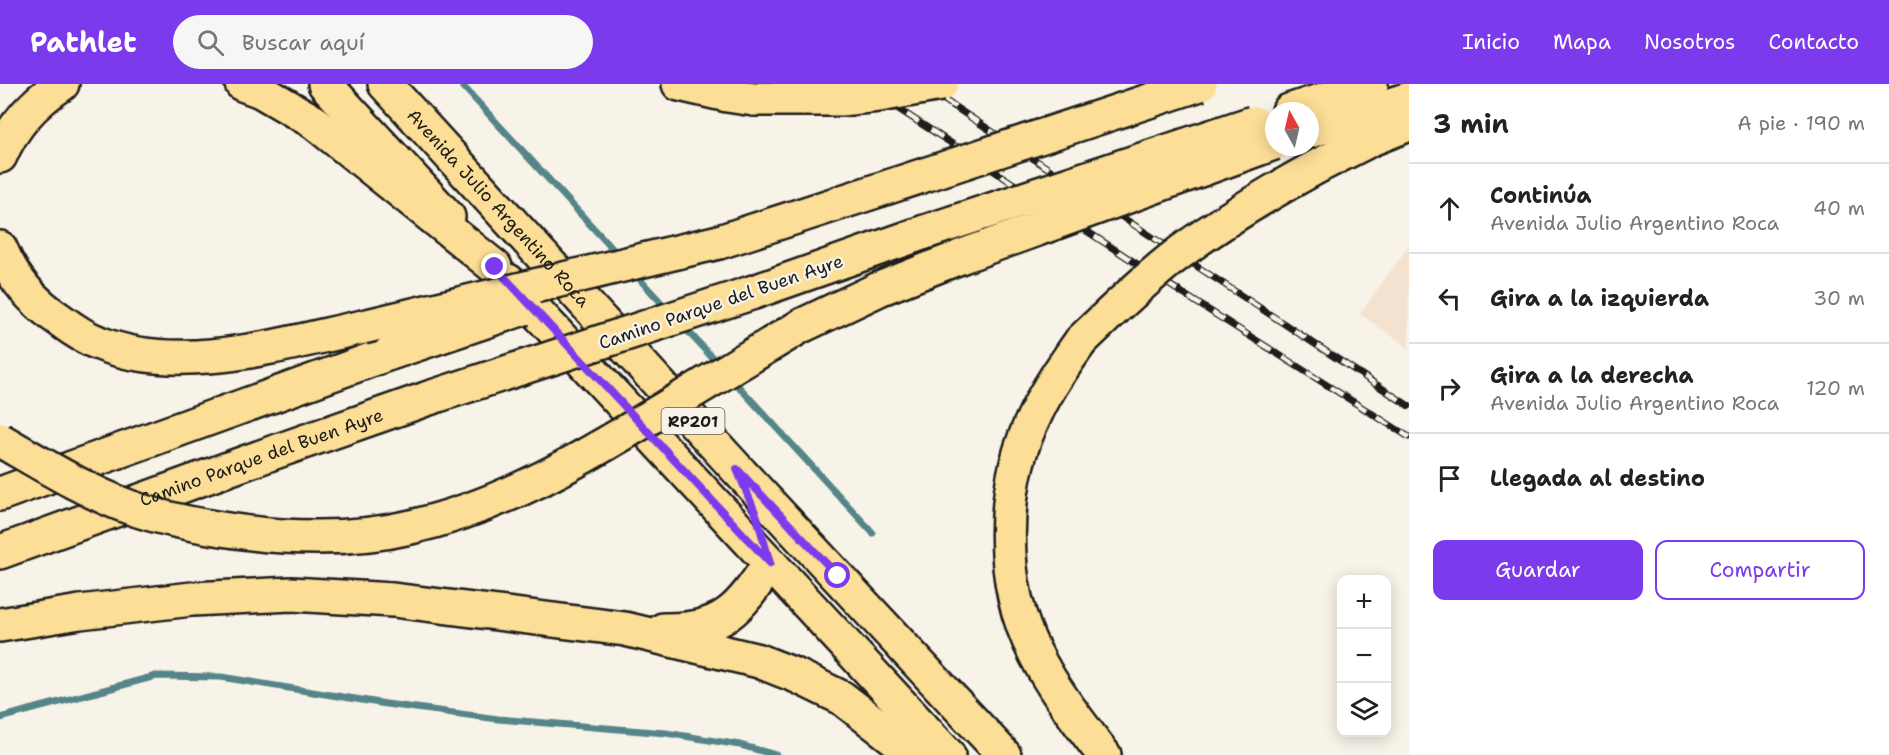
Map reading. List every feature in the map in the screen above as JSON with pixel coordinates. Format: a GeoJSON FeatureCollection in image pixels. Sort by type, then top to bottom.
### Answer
{"type":"FeatureCollection","features":[{"type":"Feature","properties":{"kind":"main road"},"geometry":{"type":"LineString","coordinates":[[0,156],[10,134],[21,119],[43,96],[62,84]]}},
{"type":"Feature","properties":{"kind":"main road"},"geometry":{"type":"LineString","coordinates":[[242,84],[314,122],[495,267]]}},
{"type":"Feature","properties":{"kind":"main road","name":"RP201"},"geometry":{"type":"LineString","coordinates":[[325,84],[948,755]]}},
{"type":"Feature","properties":{"kind":"main road","name":"Avenida Julio Argentino Roca"},"geometry":{"type":"LineString","coordinates":[[385,84],[737,469],[1004,755]]}},
{"type":"Feature","properties":{"kind":"main road"},"geometry":{"type":"LineString","coordinates":[[680,84],[754,99],[840,99],[941,84]]}},
{"type":"Feature","properties":{"kind":"main road"},"geometry":{"type":"LineString","coordinates":[[0,494],[390,353],[724,240],[1200,84]]}},
{"type":"Feature","properties":{"kind":"main road"},"geometry":{"type":"LineString","coordinates":[[1316,102],[1371,84]]}},
{"type":"Feature","properties":{"kind":"main road"},"geometry":{"type":"LineString","coordinates":[[1319,128],[1409,99]]}},
{"type":"Feature","properties":{"kind":"main road"},"geometry":{"type":"LineString","coordinates":[[1104,755],[1060,696],[1034,652],[1017,604],[1008,550],[1010,501],[1018,459],[1034,416],[1054,380],[1081,341],[1169,261],[1257,200],[1371,139],[1409,124]]}},
{"type":"Feature","properties":{"kind":"main road"},"geometry":{"type":"LineString","coordinates":[[0,440],[66,478],[130,507],[213,528],[301,537],[361,535],[410,528],[499,500],[534,484],[582,459],[801,326],[879,289],[1265,129]]}},
{"type":"Feature","properties":{"kind":"main road","name":"Camino Parque del Buen Ayre"},"geometry":{"type":"LineString","coordinates":[[0,552],[272,453],[754,292],[925,232],[1265,129]]}},
{"type":"Feature","properties":{"kind":"main road"},"geometry":{"type":"LineString","coordinates":[[0,248],[9,269],[24,290],[44,309],[70,327],[99,343],[135,353],[166,357],[209,356],[273,346],[363,327],[724,240]]}},
{"type":"Feature","properties":{"kind":"main road"},"geometry":{"type":"LineString","coordinates":[[0,625],[80,612],[192,599],[291,594],[393,600],[625,629],[681,630],[716,622],[738,608],[770,563],[757,517],[737,469]]}},
{"type":"Feature","properties":{"kind":"main road"},"geometry":{"type":"LineString","coordinates":[[625,629],[759,661],[797,676],[842,698],[915,755]]}},
{"type":"Feature","properties":{"kind":"shaded area"},"geometry":{"type":"Polygon","coordinates":[[[1409,245],[1409,348],[1360,314],[1409,245]]]}},
{"type":"Feature","properties":{"kind":"waterway"},"geometry":{"type":"LineString","coordinates":[[461,84],[620,257]]}},
{"type":"Feature","properties":{"kind":"waterway"},"geometry":{"type":"LineString","coordinates":[[633,272],[668,310]]}},
{"type":"Feature","properties":{"kind":"waterway"},"geometry":{"type":"LineString","coordinates":[[682,325],[719,365]]}},
{"type":"Feature","properties":{"kind":"waterway"},"geometry":{"type":"LineString","coordinates":[[731,378],[873,533]]}},
{"type":"Feature","properties":{"kind":"waterway"},"geometry":{"type":"LineString","coordinates":[[0,718],[156,676],[221,677],[386,704],[498,719],[666,733],[740,745],[776,755]]}},
{"type":"Feature","properties":{"kind":"railway"},"geometry":{"type":"LineString","coordinates":[[860,84],[1409,437]]}},
{"type":"Feature","properties":{"kind":"railway"},"geometry":{"type":"LineString","coordinates":[[920,84],[1409,406]]}},
{"type":"Feature","properties":{"kind":"route"},"geometry":{"type":"LineString","coordinates":[[495,267],[770,563],[757,517],[737,469],[838,576]]}}]}
